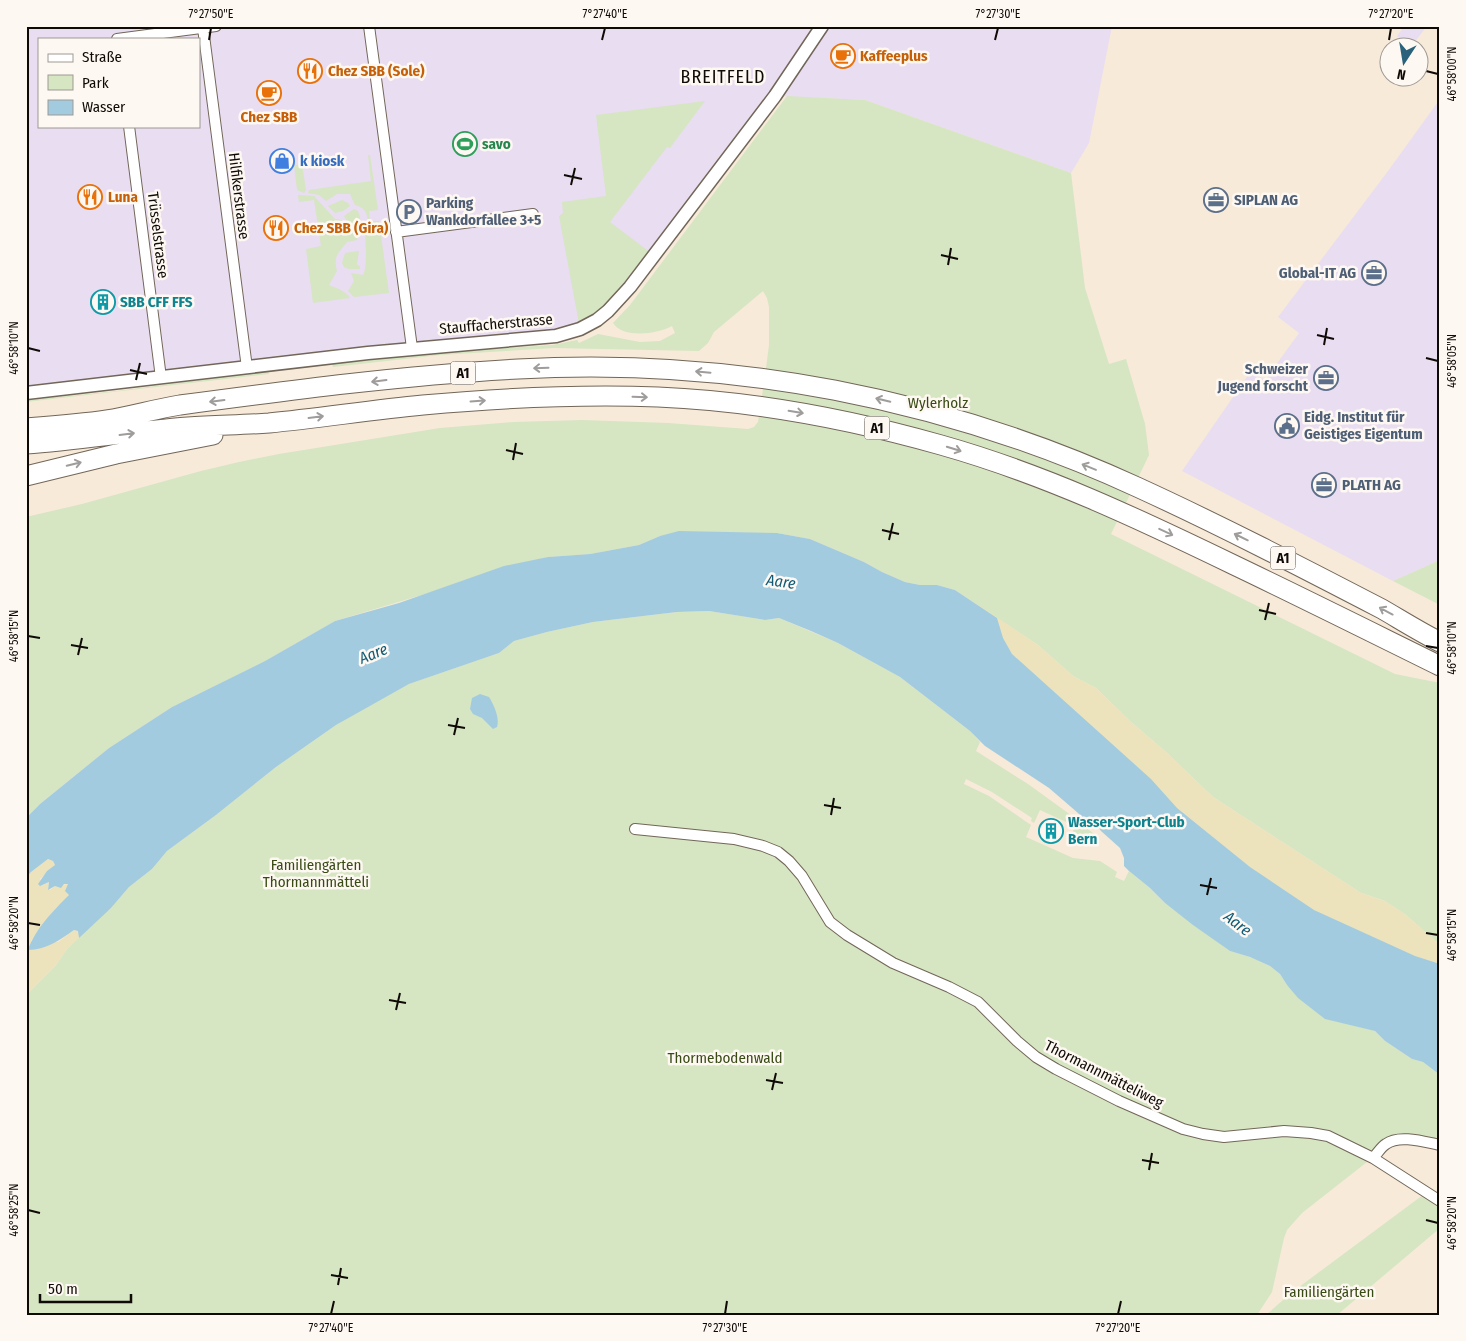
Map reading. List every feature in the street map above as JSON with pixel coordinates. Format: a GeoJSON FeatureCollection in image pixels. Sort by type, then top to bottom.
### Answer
{"type":"FeatureCollection","features":[{"type":"Feature","properties":{"kind":"highway","name":"A1"},"geometry":{"type":"LineString","coordinates":[[26,428],[108,420],[175,406],[392,380],[522,369],[622,368],[752,377],[848,392],[950,417],[1041,447],[1134,486],[1299,566],[1440,642]]}},
{"type":"Feature","properties":{"kind":"highway","name":"A1"},"geometry":{"type":"LineString","coordinates":[[26,444],[185,427],[268,423],[409,407],[522,398],[588,396],[659,397],[748,405],[841,420],[941,445],[1031,474],[1122,512],[1309,600],[1440,666]]}},
{"type":"Feature","properties":{"kind":"highway"},"geometry":{"type":"LineString","coordinates":[[26,415],[108,408],[175,406]]}},
{"type":"Feature","properties":{"kind":"highway"},"geometry":{"type":"LineString","coordinates":[[26,476],[116,454],[268,423]]}},
{"type":"Feature","properties":{"kind":"street"},"geometry":{"type":"LineString","coordinates":[[125,38],[216,26]]}},
{"type":"Feature","properties":{"kind":"street"},"geometry":{"type":"LineString","coordinates":[[369,26],[412,348]]}},
{"type":"Feature","properties":{"kind":"street","name":"Stauffacherstrasse"},"geometry":{"type":"LineString","coordinates":[[26,393],[412,348],[546,338],[580,329],[603,316],[620,300],[775,96],[822,26]]}},
{"type":"Feature","properties":{"kind":"street","name":"Hilfikerstrasse"},"geometry":{"type":"LineString","coordinates":[[203,28],[247,368]]}},
{"type":"Feature","properties":{"kind":"street","name":"Trüsselstrasse"},"geometry":{"type":"LineString","coordinates":[[128,128],[161,378]]}},
{"type":"Feature","properties":{"kind":"street"},"geometry":{"type":"LineString","coordinates":[[396,232],[533,214]]}},
{"type":"Feature","properties":{"kind":"street","name":"Thormannmätteliweg"},"geometry":{"type":"LineString","coordinates":[[636,829],[734,839],[763,846],[778,852],[802,876],[830,922],[847,935],[894,964],[949,987],[978,1002],[1036,1057],[1095,1089],[1155,1118],[1183,1129],[1224,1136],[1284,1132],[1311,1133],[1334,1139],[1373,1158],[1440,1201]]}},
{"type":"Feature","properties":{"kind":"street"},"geometry":{"type":"LineString","coordinates":[[1373,1158],[1389,1142],[1414,1139],[1440,1145]]}},
{"type":"Feature","properties":{"kind":"shaded area"},"geometry":{"type":"Polygon","coordinates":[[[26,26],[1112,26],[1089,143],[1071,173],[865,100],[775,96],[655,256],[580,329],[161,378],[133,374],[26,386],[26,26]]]}},
{"type":"Feature","properties":{"kind":"shaded area"},"geometry":{"type":"Polygon","coordinates":[[[1404,26],[1427,26],[1418,38],[1400,38],[1397,36],[1404,26]]]}},
{"type":"Feature","properties":{"kind":"shaded area"},"geometry":{"type":"Polygon","coordinates":[[[1440,99],[1440,317],[1438,319],[1440,320],[1440,560],[1393,581],[1182,471],[1251,371],[1265,380],[1299,333],[1278,317],[1440,99]]]}},
{"type":"Feature","properties":{"kind":"green space","name":"Wylerholz"},"geometry":{"type":"Polygon","coordinates":[[[787,96],[865,100],[1071,173],[1085,288],[1109,364],[1126,359],[1145,424],[1149,455],[1111,534],[1395,674],[1440,683],[1440,945],[1406,915],[1385,901],[1361,893],[1213,797],[1096,688],[1073,676],[1038,645],[955,590],[937,585],[920,585],[905,582],[810,539],[777,533],[660,536],[639,545],[590,554],[548,557],[335,621],[265,661],[172,707],[109,748],[40,804],[26,818],[26,517],[239,462],[440,428],[514,422],[582,420],[668,423],[748,429],[754,427],[758,422],[769,345],[769,307],[763,291],[714,332],[708,343],[699,351],[554,348],[440,355],[333,367],[332,364],[439,352],[553,345],[577,340],[579,343],[598,334],[640,342],[660,341],[675,333],[672,326],[650,333],[633,333],[618,328],[613,323],[630,305],[787,96]]]}},
{"type":"Feature","properties":{"kind":"green space"},"geometry":{"type":"Polygon","coordinates":[[[705,101],[610,222],[655,256],[630,287],[580,329],[559,216],[563,213],[562,202],[606,196],[596,115],[705,101]]]}},
{"type":"Feature","properties":{"kind":"green space"},"geometry":{"type":"Polygon","coordinates":[[[368,155],[370,155],[378,210],[369,211],[370,221],[379,221],[389,293],[354,297],[348,291],[354,281],[351,273],[363,275],[365,271],[365,226],[368,225],[366,212],[355,205],[350,194],[337,194],[326,201],[319,195],[308,193],[309,190],[371,181],[368,155]]]}},
{"type":"Feature","properties":{"kind":"green space"},"geometry":{"type":"Polygon","coordinates":[[[302,164],[306,190],[304,193],[297,190],[294,165],[302,164]]]}},
{"type":"Feature","properties":{"kind":"green space"},"geometry":{"type":"Polygon","coordinates":[[[298,195],[314,196],[335,219],[342,221],[340,224],[342,227],[358,234],[357,240],[347,242],[337,255],[337,271],[329,285],[350,298],[313,303],[306,249],[321,246],[314,200],[299,202],[298,195]]]}},
{"type":"Feature","properties":{"kind":"green space"},"geometry":{"type":"Polygon","coordinates":[[[342,200],[350,206],[343,211],[335,213],[328,206],[342,200]]]}},
{"type":"Feature","properties":{"kind":"green space"},"geometry":{"type":"Polygon","coordinates":[[[354,209],[358,211],[361,226],[347,221],[344,216],[354,209]]]}},
{"type":"Feature","properties":{"kind":"green space"},"geometry":{"type":"Polygon","coordinates":[[[359,251],[357,264],[360,269],[344,267],[342,263],[345,253],[359,251]]]}},
{"type":"Feature","properties":{"kind":"green space"},"geometry":{"type":"Polygon","coordinates":[[[268,371],[269,374],[26,402],[26,400],[117,391],[268,371]]]}},
{"type":"Feature","properties":{"kind":"green space"},"geometry":{"type":"Polygon","coordinates":[[[1440,560],[1440,605],[1393,581],[1440,560]]]}},
{"type":"Feature","properties":{"kind":"green space","name":"Thormebodenwald"},"geometry":{"type":"Polygon","coordinates":[[[709,611],[765,620],[779,618],[838,643],[900,677],[970,731],[980,742],[976,751],[1028,784],[1068,813],[1094,834],[1096,841],[1090,845],[1079,841],[1071,836],[1075,826],[1040,810],[1034,823],[1031,821],[1032,818],[992,792],[966,779],[964,784],[989,796],[1031,825],[1026,837],[1073,858],[1100,861],[1117,872],[1115,877],[1124,881],[1129,871],[1165,903],[1230,951],[1270,966],[1280,974],[1287,985],[1351,1024],[1375,1031],[1385,1041],[1412,1059],[1423,1062],[1440,1075],[1440,1145],[1395,1140],[1302,1213],[1287,1230],[1272,1292],[1257,1315],[26,1315],[26,995],[56,965],[67,949],[111,908],[129,887],[152,869],[167,851],[276,767],[336,725],[409,684],[499,653],[514,641],[547,632],[593,622],[677,612],[709,611]]]}},
{"type":"Feature","properties":{"kind":"green space","name":"Familiengärten"},"geometry":{"type":"Polygon","coordinates":[[[1427,1192],[1440,1201],[1440,1228],[1337,1315],[1266,1315],[1291,1293],[1427,1192]]]}},
{"type":"Feature","properties":{"kind":"sand"},"geometry":{"type":"Polygon","coordinates":[[[977,604],[1038,645],[1073,676],[1096,688],[1213,797],[1361,893],[1385,901],[1406,915],[1440,945],[1440,1008],[1313,937],[983,639],[977,604]]]}},
{"type":"Feature","properties":{"kind":"sand"},"geometry":{"type":"Polygon","coordinates":[[[48,859],[53,861],[55,865],[40,879],[43,885],[49,882],[48,889],[50,890],[55,886],[68,884],[69,895],[51,914],[31,941],[58,942],[74,930],[79,931],[79,938],[67,949],[56,965],[26,995],[26,878],[48,859]]]}},
{"type":"Feature","properties":{"kind":"water","name":"Aare"},"geometry":{"type":"Polygon","coordinates":[[[679,531],[777,533],[810,539],[905,582],[920,585],[937,585],[955,590],[997,618],[1003,638],[1012,654],[1151,779],[1177,808],[1250,867],[1314,910],[1415,956],[1440,964],[1440,1075],[1423,1062],[1412,1059],[1385,1041],[1375,1031],[1325,1019],[1298,998],[1280,974],[1270,966],[1230,951],[1193,925],[1124,866],[1124,858],[1120,848],[1096,824],[1090,826],[1049,788],[985,746],[970,731],[900,677],[838,643],[779,618],[765,620],[709,611],[677,612],[593,622],[547,632],[514,641],[499,653],[409,684],[336,725],[276,767],[167,851],[152,869],[129,887],[111,908],[79,938],[78,931],[74,930],[47,946],[28,950],[40,927],[69,895],[65,891],[68,884],[64,884],[61,888],[55,886],[48,890],[49,882],[40,886],[38,884],[47,871],[55,865],[53,861],[48,859],[26,878],[26,818],[40,804],[109,748],[172,707],[265,661],[335,621],[399,603],[504,566],[548,557],[590,554],[639,545],[660,536],[679,531]]]}},
{"type":"Feature","properties":{"kind":"water"},"geometry":{"type":"Polygon","coordinates":[[[480,694],[489,697],[495,708],[498,723],[497,727],[493,729],[482,718],[473,714],[470,709],[472,698],[480,694]]]}},
{"type":"Feature","properties":{"kind":"place","name":"Kaffeeplus"},"geometry":{"type":"Point","coordinates":[843,56]}},
{"type":"Feature","properties":{"kind":"place","name":"Chez SBB (Sole)"},"geometry":{"type":"Point","coordinates":[310,71]}},
{"type":"Feature","properties":{"kind":"place","name":"Chez SBB"},"geometry":{"type":"Point","coordinates":[269,93]}},
{"type":"Feature","properties":{"kind":"place","name":"savo"},"geometry":{"type":"Point","coordinates":[465,144]}},
{"type":"Feature","properties":{"kind":"place","name":"k kiosk"},"geometry":{"type":"Point","coordinates":[282,161]}},
{"type":"Feature","properties":{"kind":"place","name":"Luna"},"geometry":{"type":"Point","coordinates":[90,197]}},
{"type":"Feature","properties":{"kind":"place","name":"SIPLAN AG"},"geometry":{"type":"Point","coordinates":[1216,200]}},
{"type":"Feature","properties":{"kind":"place","name":"Parking Wankdorfallee 3+5"},"geometry":{"type":"Point","coordinates":[409,212]}},
{"type":"Feature","properties":{"kind":"place","name":"Chez SBB (Gira)"},"geometry":{"type":"Point","coordinates":[276,228]}},
{"type":"Feature","properties":{"kind":"place","name":"Global-IT AG"},"geometry":{"type":"Point","coordinates":[1374,273]}},
{"type":"Feature","properties":{"kind":"place","name":"SBB CFF FFS"},"geometry":{"type":"Point","coordinates":[103,302]}},
{"type":"Feature","properties":{"kind":"place","name":"Schweizer Jugend forscht"},"geometry":{"type":"Point","coordinates":[1326,378]}},
{"type":"Feature","properties":{"kind":"place","name":"Eidg. Institut für Geistiges Eigentum"},"geometry":{"type":"Point","coordinates":[1287,426]}},
{"type":"Feature","properties":{"kind":"place","name":"PLATH AG"},"geometry":{"type":"Point","coordinates":[1324,485]}},
{"type":"Feature","properties":{"kind":"place","name":"Wasser-Sport-Club Bern"},"geometry":{"type":"Point","coordinates":[1051,831]}},
{"type":"Feature","properties":{"kind":"district","name":"BREITFELD"},"geometry":{"type":"Point","coordinates":[723,77]}},
{"type":"Feature","properties":{"kind":"park label","name":"Familiengärten Thormannmätteli"},"geometry":{"type":"Point","coordinates":[316,874]}}]}
